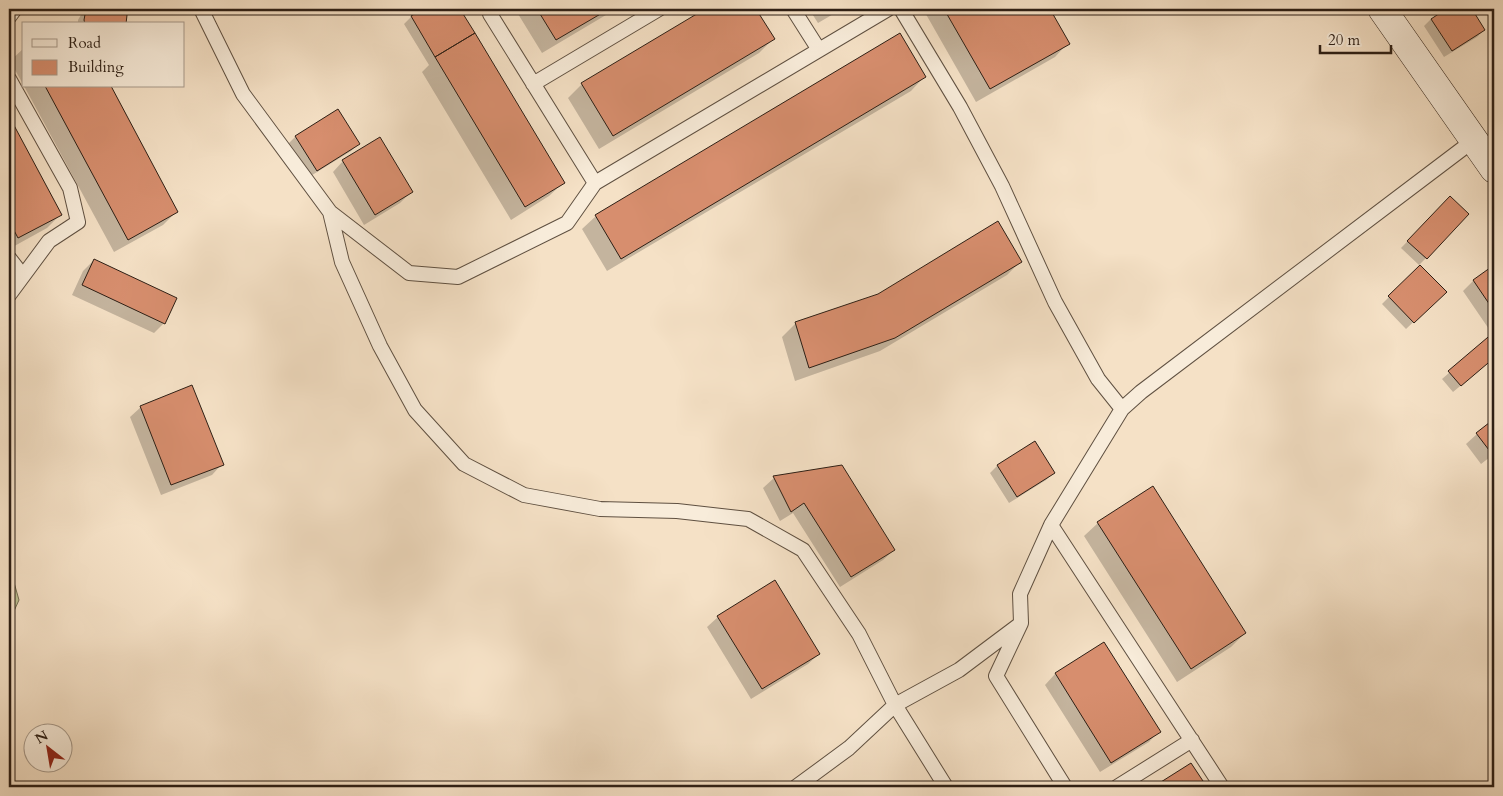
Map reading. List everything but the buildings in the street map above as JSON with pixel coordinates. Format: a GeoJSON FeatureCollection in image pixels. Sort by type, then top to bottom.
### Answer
{"type":"FeatureCollection","features":[{"type":"Feature","properties":{"kind":"main road"},"geometry":{"type":"LineString","coordinates":[[1382,9],[1494,169]]}},
{"type":"Feature","properties":{"kind":"lane"},"geometry":{"type":"LineString","coordinates":[[9,16],[15,9]]}},
{"type":"Feature","properties":{"kind":"lane"},"geometry":{"type":"LineString","coordinates":[[201,9],[243,94],[330,212],[409,273],[458,277],[567,223],[595,183],[888,9]]}},
{"type":"Feature","properties":{"kind":"lane"},"geometry":{"type":"LineString","coordinates":[[490,9],[490,14],[595,183]]}},
{"type":"Feature","properties":{"kind":"lane"},"geometry":{"type":"LineString","coordinates":[[533,84],[659,9]]}},
{"type":"Feature","properties":{"kind":"lane"},"geometry":{"type":"LineString","coordinates":[[793,9],[819,50]]}},
{"type":"Feature","properties":{"kind":"lane"},"geometry":{"type":"LineString","coordinates":[[901,9],[960,107],[1002,186],[1055,302],[1098,379],[1122,409]]}},
{"type":"Feature","properties":{"kind":"lane"},"geometry":{"type":"LineString","coordinates":[[9,79],[70,188],[78,222],[49,240],[9,295]]}},
{"type":"Feature","properties":{"kind":"lane"},"geometry":{"type":"LineString","coordinates":[[1065,787],[996,676],[1021,623],[1020,594],[1051,526],[1122,409],[1141,392],[1474,140]]}},
{"type":"Feature","properties":{"kind":"lane"},"geometry":{"type":"LineString","coordinates":[[330,212],[342,262],[380,346],[415,410],[464,464],[524,495],[600,509],[677,511],[748,519],[803,550],[859,634],[895,705],[946,787]]}},
{"type":"Feature","properties":{"kind":"lane"},"geometry":{"type":"LineString","coordinates":[[9,258],[23,276]]}},
{"type":"Feature","properties":{"kind":"lane"},"geometry":{"type":"LineString","coordinates":[[1051,526],[1222,787]]}},
{"type":"Feature","properties":{"kind":"lane"},"geometry":{"type":"LineString","coordinates":[[796,787],[849,748],[895,705],[959,670],[1021,623]]}},
{"type":"Feature","properties":{"kind":"lane"},"geometry":{"type":"LineString","coordinates":[[1117,787],[1192,740]]}},
{"type":"Feature","properties":{"kind":"green space"},"geometry":{"type":"Polygon","coordinates":[[[9,565],[19,600],[9,622],[9,565]]]}}]}
